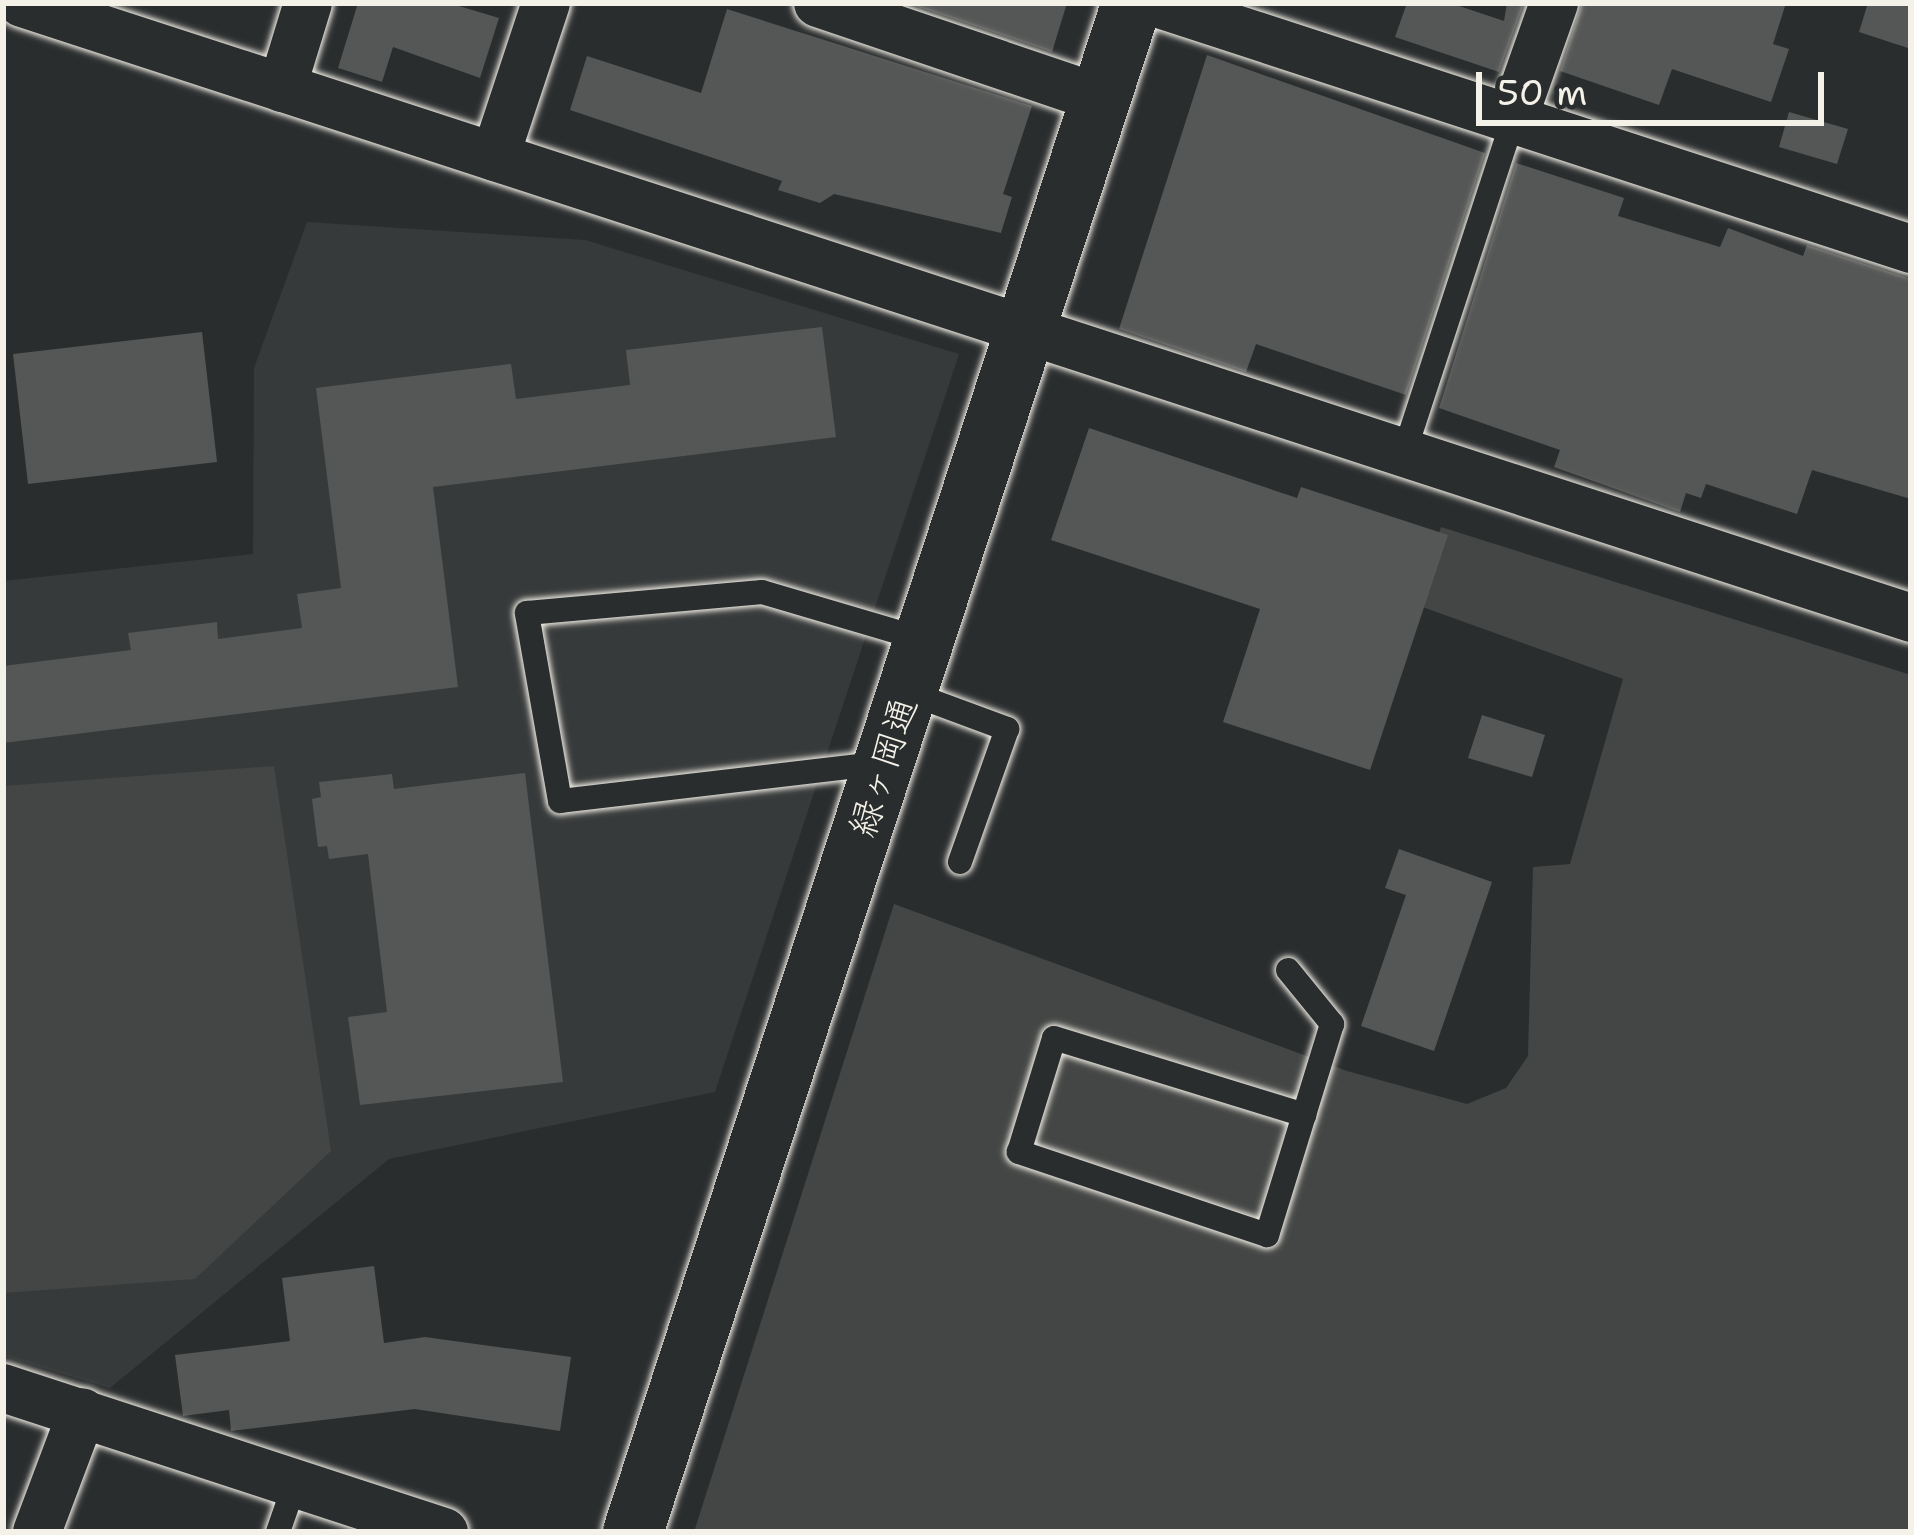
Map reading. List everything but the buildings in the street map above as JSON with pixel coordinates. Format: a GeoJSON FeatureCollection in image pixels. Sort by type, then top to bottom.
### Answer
{"type":"FeatureCollection","features":[{"type":"Feature","properties":{"kind":"street"},"geometry":{"type":"LineString","coordinates":[[282,88],[308,3]]}},
{"type":"Feature","properties":{"kind":"street"},"geometry":{"type":"LineString","coordinates":[[496,157],[546,3]]}},
{"type":"Feature","properties":{"kind":"street"},"geometry":{"type":"LineString","coordinates":[[818,3],[1101,98]]}},
{"type":"Feature","properties":{"kind":"street","name":"緑ヶ岡通"},"geometry":{"type":"LineString","coordinates":[[633,1532],[1132,3]]}},
{"type":"Feature","properties":{"kind":"street"},"geometry":{"type":"LineString","coordinates":[[1156,3],[1911,249]]}},
{"type":"Feature","properties":{"kind":"street"},"geometry":{"type":"LineString","coordinates":[[1514,119],[1554,3]]}},
{"type":"Feature","properties":{"kind":"street"},"geometry":{"type":"LineString","coordinates":[[48,7],[282,88],[1911,618]]}},
{"type":"Feature","properties":{"kind":"street"},"geometry":{"type":"LineString","coordinates":[[3,1388],[444,1532]]}},
{"type":"Feature","properties":{"kind":"street"},"geometry":{"type":"LineString","coordinates":[[37,1532],[82,1412]]}},
{"type":"Feature","properties":{"kind":"lane"},"geometry":{"type":"LineString","coordinates":[[1404,453],[1514,119]]}},
{"type":"Feature","properties":{"kind":"lane"},"geometry":{"type":"LineString","coordinates":[[884,763],[560,801],[527,613],[762,592],[916,666],[1007,729],[960,862]]}},
{"type":"Feature","properties":{"kind":"lane"},"geometry":{"type":"LineString","coordinates":[[1288,970],[1332,1024],[1304,1115],[1267,1235],[1018,1151],[1054,1037],[1304,1115]]}},
{"type":"Feature","properties":{"kind":"lane"},"geometry":{"type":"LineString","coordinates":[[278,1532],[295,1483]]}},
{"type":"Feature","properties":{"kind":"shaded area"},"geometry":{"type":"Polygon","coordinates":[[[307,222],[585,240],[959,354],[715,1092],[389,1159],[110,1388],[3,1356],[3,581],[253,554],[254,368],[307,222]]]}},
{"type":"Feature","properties":{"kind":"shaded area"},"geometry":{"type":"Polygon","coordinates":[[[1441,527],[1911,675],[1911,1532],[694,1532],[894,904],[1347,1071],[1467,1104],[1506,1088],[1528,1056],[1533,867],[1570,864],[1623,679],[1417,605],[1441,527]]]}},
{"type":"Feature","properties":{"kind":"shaded area"},"geometry":{"type":"Polygon","coordinates":[[[274,766],[331,1151],[195,1279],[3,1293],[3,786],[274,766]]]}}]}
